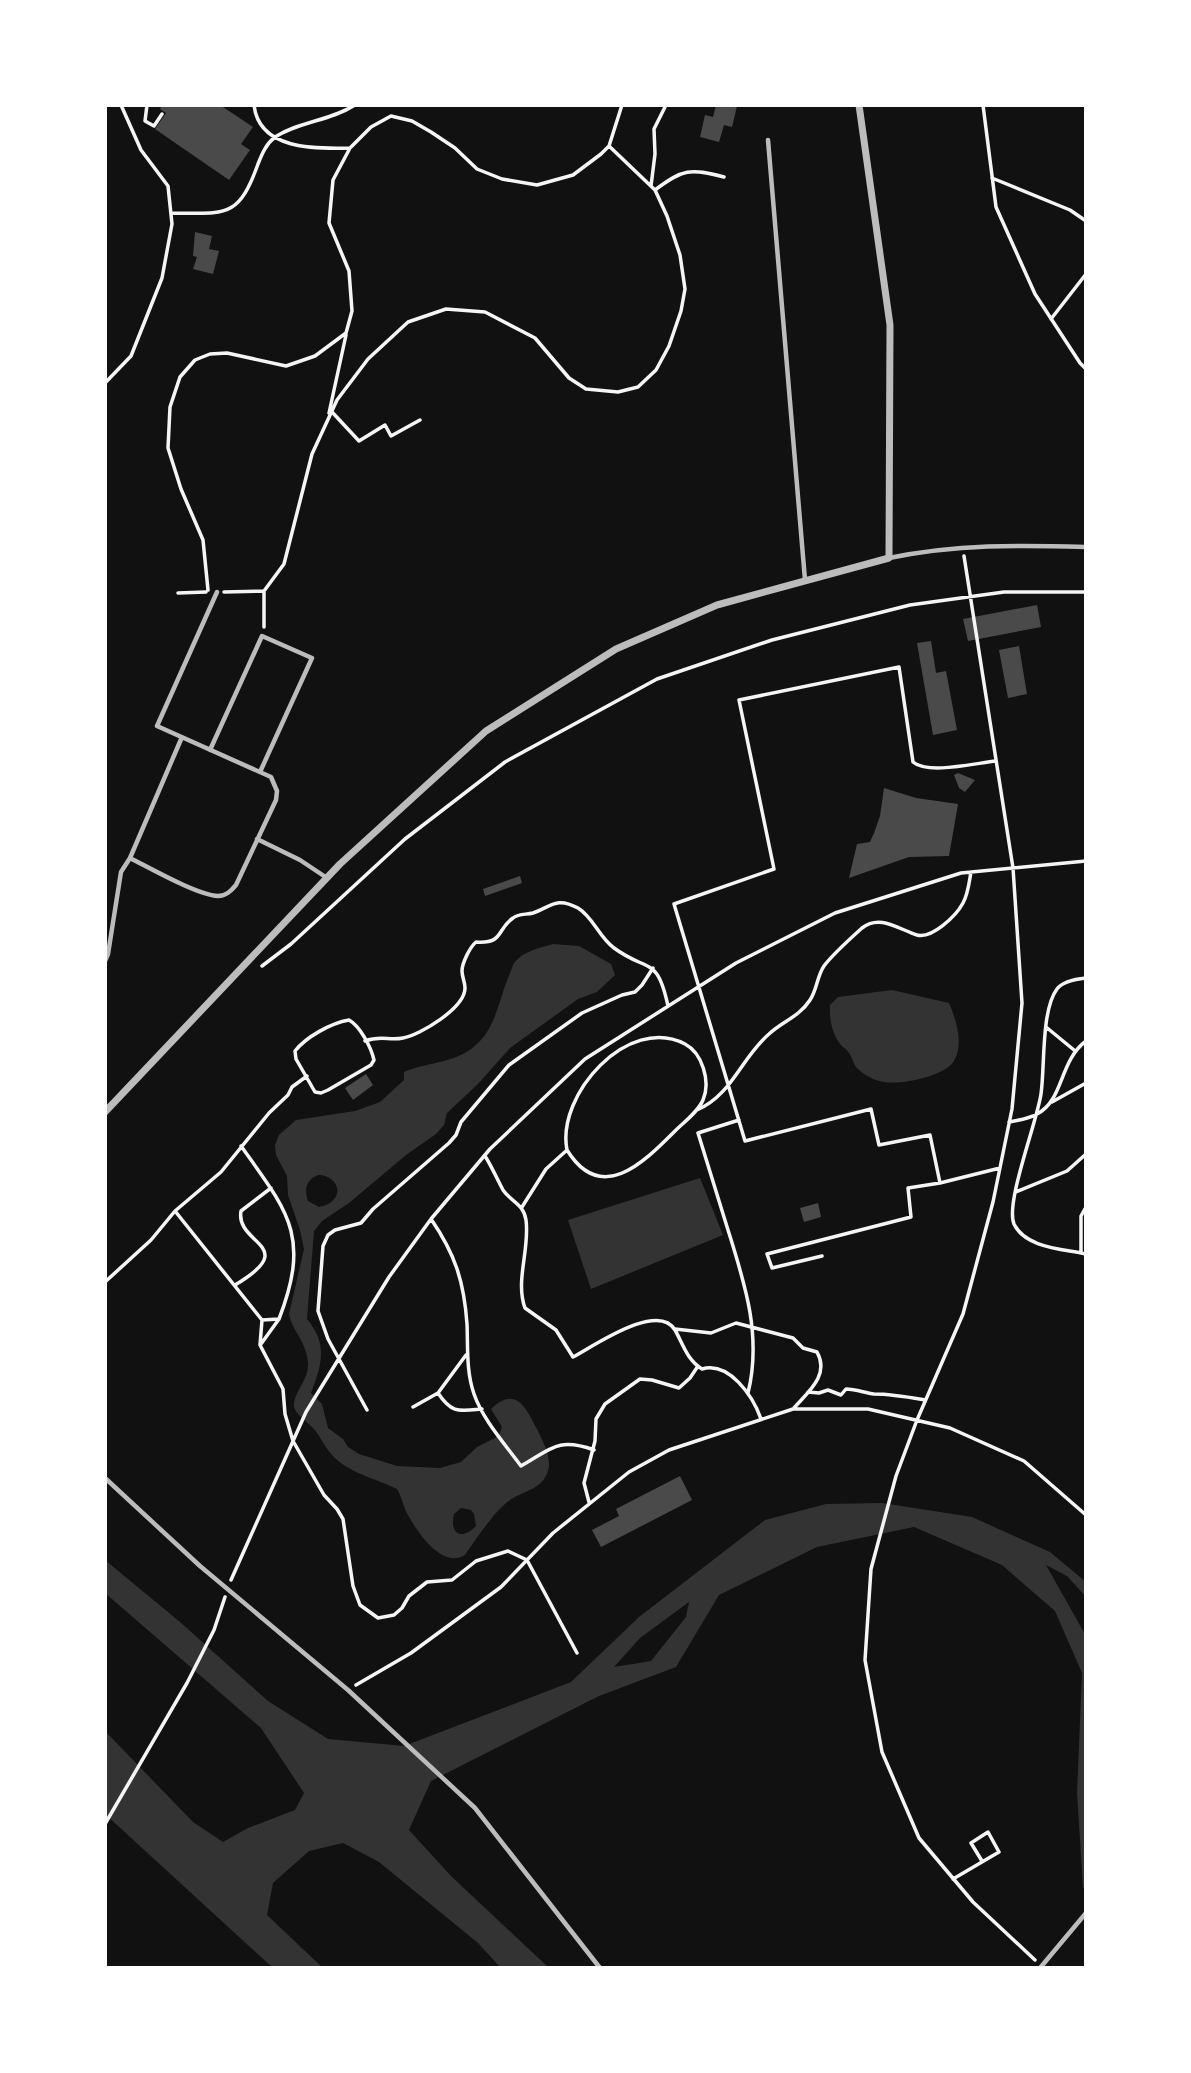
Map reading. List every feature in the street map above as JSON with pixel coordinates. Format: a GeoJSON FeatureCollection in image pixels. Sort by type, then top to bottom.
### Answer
{"type":"FeatureCollection","features":[{"type":"Feature","properties":{"kind":"street"},"geometry":{"type":"LineString","coordinates":[[105,1112],[327,878],[486,731],[616,649],[717,605],[889,558],[890,325],[859,105]]}},
{"type":"Feature","properties":{"kind":"lane"},"geometry":{"type":"LineString","coordinates":[[768,140],[805,580]]}},
{"type":"Feature","properties":{"kind":"lane"},"geometry":{"type":"LineString","coordinates":[[889,558],[933,549],[963,547],[1086,547]]}},
{"type":"Feature","properties":{"kind":"lane"},"geometry":{"type":"LineString","coordinates":[[130,858],[198,890],[216,896],[224,895],[236,885],[276,800],[277,791],[271,777],[158,726],[217,592]]}},
{"type":"Feature","properties":{"kind":"lane"},"geometry":{"type":"LineString","coordinates":[[210,750],[262,636],[312,658],[260,772]]}},
{"type":"Feature","properties":{"kind":"lane"},"geometry":{"type":"LineString","coordinates":[[105,961],[121,872],[130,858],[182,737]]}},
{"type":"Feature","properties":{"kind":"lane"},"geometry":{"type":"LineString","coordinates":[[257,839],[300,860],[327,878]]}},
{"type":"Feature","properties":{"kind":"lane"},"geometry":{"type":"LineString","coordinates":[[105,1478],[228,1590],[368,1707],[475,1808],[600,1968]]}},
{"type":"Feature","properties":{"kind":"lane"},"geometry":{"type":"LineString","coordinates":[[1041,1967],[1084,1916]]}},
{"type":"Feature","properties":{"kind":"path"},"geometry":{"type":"LineString","coordinates":[[105,383],[131,356],[162,278],[172,224],[168,186],[141,150],[121,105]]}},
{"type":"Feature","properties":{"kind":"path"},"geometry":{"type":"LineString","coordinates":[[148,105],[145,121],[155,126],[162,114]]}},
{"type":"Feature","properties":{"kind":"path"},"geometry":{"type":"LineString","coordinates":[[254,105],[255,117],[274,138],[304,147],[350,148]]}},
{"type":"Feature","properties":{"kind":"path"},"geometry":{"type":"LineString","coordinates":[[171,213],[214,213],[240,203],[266,146],[274,138],[302,124],[342,113],[355,105]]}},
{"type":"Feature","properties":{"kind":"path"},"geometry":{"type":"LineString","coordinates":[[327,422],[352,311],[349,271],[329,223],[334,180],[350,148],[372,127],[391,116],[412,121],[431,132],[455,148],[477,169],[502,179],[537,185],[573,175],[601,154],[608,146],[622,105]]}},
{"type":"Feature","properties":{"kind":"path"},"geometry":{"type":"LineString","coordinates":[[651,186],[655,154],[654,129],[666,105]]}},
{"type":"Feature","properties":{"kind":"path"},"geometry":{"type":"LineString","coordinates":[[983,105],[996,207],[1035,294],[1086,369]]}},
{"type":"Feature","properties":{"kind":"path"},"geometry":{"type":"LineString","coordinates":[[262,636],[266,616],[264,591],[284,564],[312,454],[337,400],[368,359],[408,322],[446,309],[485,312],[536,338],[569,378],[586,390],[618,392],[638,387],[656,370],[669,346],[681,311],[685,289],[680,255],[655,190],[608,146]]}},
{"type":"Feature","properties":{"kind":"path"},"geometry":{"type":"LineString","coordinates":[[655,190],[685,171],[699,170],[724,177]]}},
{"type":"Feature","properties":{"kind":"path"},"geometry":{"type":"LineString","coordinates":[[992,178],[1070,211],[1086,221]]}},
{"type":"Feature","properties":{"kind":"path"},"geometry":{"type":"LineString","coordinates":[[1051,318],[1086,274]]}},
{"type":"Feature","properties":{"kind":"path"},"geometry":{"type":"LineString","coordinates":[[209,592],[206,586],[203,540],[181,489],[168,448],[170,407],[180,377],[195,360],[218,353],[286,366],[315,356],[346,333]]}},
{"type":"Feature","properties":{"kind":"path"},"geometry":{"type":"LineString","coordinates":[[332,412],[359,441],[385,425],[391,436],[420,420]]}},
{"type":"Feature","properties":{"kind":"path"},"geometry":{"type":"LineString","coordinates":[[963,547],[1013,868],[1022,1003],[1009,1122],[993,1202],[964,1314],[925,1400],[896,1476],[871,1569],[865,1660],[882,1752],[919,1838],[973,1902],[1041,1967]]}},
{"type":"Feature","properties":{"kind":"path"},"geometry":{"type":"LineString","coordinates":[[258,968],[291,944],[405,839],[505,762],[657,679],[772,640],[909,605],[1004,592],[1086,592]]}},
{"type":"Feature","properties":{"kind":"path"},"geometry":{"type":"LineString","coordinates":[[940,1183],[930,1135],[879,1145],[871,1109],[745,1141],[674,904],[775,869],[739,700],[899,667],[913,762],[930,768],[996,761]]}},
{"type":"Feature","properties":{"kind":"path"},"geometry":{"type":"LineString","coordinates":[[105,1824],[187,1683],[214,1630],[228,1590],[306,1412],[389,1277],[431,1219],[485,1156],[533,1106],[585,1059],[736,963],[835,913],[961,873],[1086,861]]}},
{"type":"Feature","properties":{"kind":"path"},"geometry":{"type":"LineString","coordinates":[[696,1111],[708,1105],[729,1087],[743,1062],[768,1034],[809,1002],[825,966],[863,928],[874,921],[918,935],[928,934],[945,923],[962,905],[971,872]]}},
{"type":"Feature","properties":{"kind":"path"},"geometry":{"type":"LineString","coordinates":[[365,1041],[377,1036],[399,1039],[435,1024],[464,995],[462,972],[472,946],[476,942],[490,942],[499,938],[509,920],[516,915],[537,912],[556,902],[576,907],[586,914],[601,936],[614,948],[653,968],[664,985],[668,1006]]}},
{"type":"Feature","properties":{"kind":"path"},"geometry":{"type":"LineString","coordinates":[[367,1410],[328,1339],[318,1311],[323,1246],[328,1235],[361,1223],[373,1209],[449,1143],[456,1135],[461,1122],[509,1065],[582,1013],[635,992],[653,968]]}},
{"type":"Feature","properties":{"kind":"path"},"geometry":{"type":"LineString","coordinates":[[1086,978],[1073,979],[1057,989],[1047,1015],[1041,1095],[1012,1205],[1014,1224],[1028,1240],[1084,1253],[1081,1216],[1086,1207]]}},
{"type":"Feature","properties":{"kind":"path"},"geometry":{"type":"LineString","coordinates":[[349,1020],[355,1023],[365,1041],[374,1059],[371,1065],[321,1093],[315,1092],[296,1059],[295,1051],[301,1044],[334,1025],[349,1020]]}},
{"type":"Feature","properties":{"kind":"path"},"geometry":{"type":"LineString","coordinates":[[1046,1027],[1074,1050]]}},
{"type":"Feature","properties":{"kind":"path"},"geometry":{"type":"LineString","coordinates":[[656,1038],[674,1039],[695,1051],[701,1060],[706,1088],[703,1100],[696,1111],[646,1160],[625,1172],[610,1176],[598,1175],[583,1169],[567,1150],[564,1139],[574,1104],[595,1070],[612,1053],[634,1042],[656,1038]]}},
{"type":"Feature","properties":{"kind":"path"},"geometry":{"type":"LineString","coordinates":[[1051,1103],[1074,1050],[1086,1041]]}},
{"type":"Feature","properties":{"kind":"path"},"geometry":{"type":"LineString","coordinates":[[105,1282],[152,1240],[175,1211],[221,1172],[292,1087],[307,1076]]}},
{"type":"Feature","properties":{"kind":"path"},"geometry":{"type":"LineString","coordinates":[[1009,1122],[1036,1115],[1086,1083]]}},
{"type":"Feature","properties":{"kind":"path"},"geometry":{"type":"LineString","coordinates":[[739,1120],[698,1133],[749,1296],[754,1365],[748,1393]]}},
{"type":"Feature","properties":{"kind":"path"},"geometry":{"type":"LineString","coordinates":[[241,1146],[283,1208],[294,1237],[293,1270],[279,1318],[260,1345]]}},
{"type":"Feature","properties":{"kind":"path"},"geometry":{"type":"LineString","coordinates":[[522,1207],[546,1169],[567,1150]]}},
{"type":"Feature","properties":{"kind":"path"},"geometry":{"type":"LineString","coordinates":[[1016,1192],[1068,1171],[1086,1154]]}},
{"type":"Feature","properties":{"kind":"path"},"geometry":{"type":"LineString","coordinates":[[485,1156],[505,1193],[522,1207],[526,1220],[526,1250],[521,1289],[525,1308],[556,1330],[573,1357],[631,1326],[647,1320],[667,1321],[675,1329],[689,1357],[702,1369],[712,1366],[722,1370],[748,1393],[755,1402],[761,1419]]}},
{"type":"Feature","properties":{"kind":"path"},"geometry":{"type":"LineString","coordinates":[[822,1256],[772,1268],[767,1254],[911,1217],[908,1188],[1000,1168]]}},
{"type":"Feature","properties":{"kind":"path"},"geometry":{"type":"LineString","coordinates":[[234,1285],[261,1268],[265,1255],[261,1245],[239,1220],[241,1211],[271,1188]]}},
{"type":"Feature","properties":{"kind":"path"},"geometry":{"type":"LineString","coordinates":[[175,1211],[262,1320],[260,1345],[283,1389],[285,1415],[293,1441],[324,1495],[343,1519],[352,1586],[360,1605],[378,1618],[394,1615],[409,1596],[427,1582],[452,1580],[476,1561],[508,1550],[527,1560],[577,1653]]}},
{"type":"Feature","properties":{"kind":"path"},"geometry":{"type":"LineString","coordinates":[[431,1219],[447,1242],[458,1266],[464,1292],[467,1353],[474,1395],[495,1431],[521,1466],[562,1443],[578,1444],[594,1450]]}},
{"type":"Feature","properties":{"kind":"path"},"geometry":{"type":"LineString","coordinates":[[262,1320],[279,1318]]}},
{"type":"Feature","properties":{"kind":"path"},"geometry":{"type":"LineString","coordinates":[[675,1329],[710,1333],[736,1323],[793,1338],[803,1348],[817,1352],[821,1361],[821,1372],[793,1409]]}},
{"type":"Feature","properties":{"kind":"path"},"geometry":{"type":"LineString","coordinates":[[413,1407],[438,1393],[467,1353]]}},
{"type":"Feature","properties":{"kind":"path"},"geometry":{"type":"LineString","coordinates":[[589,1502],[584,1483],[594,1450],[596,1419],[600,1410],[640,1379],[679,1388],[698,1366]]}},
{"type":"Feature","properties":{"kind":"path"},"geometry":{"type":"LineString","coordinates":[[808,1392],[819,1394],[828,1390],[841,1395],[846,1389],[856,1389],[873,1394],[884,1392],[925,1400]]}},
{"type":"Feature","properties":{"kind":"path"},"geometry":{"type":"LineString","coordinates":[[438,1393],[446,1405],[458,1411],[482,1409]]}},
{"type":"Feature","properties":{"kind":"path"},"geometry":{"type":"LineString","coordinates":[[348,1690],[411,1653],[501,1587],[553,1533],[629,1472],[669,1450],[793,1409],[868,1409],[950,1428],[1024,1461],[1086,1515]]}},
{"type":"Feature","properties":{"kind":"path"},"geometry":{"type":"LineString","coordinates":[[953,1879],[999,1852],[988,1832],[971,1843],[982,1861]]}},
{"type":"Feature","properties":{"kind":"shaded area"},"geometry":{"type":"Polygon","coordinates":[[[553,944],[579,946],[611,964],[615,975],[597,992],[578,999],[510,1048],[447,1113],[444,1125],[436,1134],[322,1221],[314,1231],[307,1319],[318,1337],[321,1354],[311,1393],[322,1404],[328,1428],[343,1439],[348,1447],[359,1454],[397,1466],[440,1468],[461,1462],[477,1447],[499,1436],[502,1427],[491,1409],[507,1399],[514,1399],[524,1407],[544,1444],[549,1466],[541,1483],[501,1508],[465,1555],[448,1557],[432,1547],[418,1531],[406,1512],[397,1489],[342,1464],[295,1410],[295,1398],[307,1374],[308,1363],[305,1349],[289,1314],[304,1249],[288,1195],[287,1176],[276,1155],[275,1145],[279,1135],[296,1120],[355,1111],[380,1102],[404,1080],[404,1072],[453,1058],[471,1049],[489,1028],[514,963],[527,953],[553,944]],[[318,1175],[307,1185],[306,1193],[308,1201],[319,1207],[334,1199],[337,1189],[329,1178],[318,1175]],[[461,1508],[454,1514],[453,1526],[455,1531],[462,1534],[476,1526],[471,1510],[461,1508]]]}},
{"type":"Feature","properties":{"kind":"shaded area"},"geometry":{"type":"Polygon","coordinates":[[[892,990],[949,1003],[959,1039],[954,1061],[942,1071],[912,1081],[892,1083],[873,1079],[856,1067],[835,1036],[830,1005],[838,997],[892,990]]]}},
{"type":"Feature","properties":{"kind":"shaded area"},"geometry":{"type":"Polygon","coordinates":[[[700,1178],[723,1235],[591,1289],[568,1220],[700,1178]]]}},
{"type":"Feature","properties":{"kind":"shaded area"},"geometry":{"type":"Polygon","coordinates":[[[882,1503],[972,1517],[1050,1552],[1086,1582],[1086,1597],[1067,1576],[1046,1565],[1086,1636],[1086,1891],[1083,1887],[1077,1793],[1082,1673],[1055,1611],[1002,1565],[914,1527],[817,1547],[719,1595],[676,1667],[599,1696],[431,1781],[409,1830],[451,1876],[549,1968],[501,1968],[478,1943],[379,1862],[343,1843],[309,1851],[273,1883],[267,1915],[323,1968],[273,1968],[105,1814],[105,1731],[193,1822],[223,1842],[248,1828],[295,1810],[304,1793],[261,1728],[105,1593],[105,1560],[180,1622],[268,1701],[328,1739],[404,1746],[571,1682],[639,1617],[765,1520],[826,1504],[882,1503]],[[689,1602],[640,1638],[614,1667],[651,1661],[686,1617],[689,1602]]]}},
{"type":"Feature","properties":{"kind":"building"},"geometry":{"type":"Polygon","coordinates":[[[162,105],[220,105],[253,127],[241,144],[250,150],[229,180],[155,129],[166,113],[160,109],[162,105]]]}},
{"type":"Feature","properties":{"kind":"building"},"geometry":{"type":"Polygon","coordinates":[[[716,105],[737,106],[732,127],[724,125],[719,142],[700,137],[705,115],[713,117],[716,105]]]}},
{"type":"Feature","properties":{"kind":"building"},"geometry":{"type":"Polygon","coordinates":[[[195,232],[212,236],[209,249],[219,251],[213,274],[193,269],[197,257],[193,256],[195,232]]]}},
{"type":"Feature","properties":{"kind":"building"},"geometry":{"type":"Polygon","coordinates":[[[1037,605],[1041,627],[968,641],[963,619],[1037,605]]]}},
{"type":"Feature","properties":{"kind":"building"},"geometry":{"type":"Polygon","coordinates":[[[931,641],[936,673],[946,671],[957,730],[933,735],[917,643],[931,641]]]}},
{"type":"Feature","properties":{"kind":"building"},"geometry":{"type":"Polygon","coordinates":[[[1019,646],[1027,694],[1008,698],[999,650],[1019,646]]]}},
{"type":"Feature","properties":{"kind":"building"},"geometry":{"type":"Polygon","coordinates":[[[958,773],[975,780],[965,792],[959,788],[954,775],[958,773]]]}},
{"type":"Feature","properties":{"kind":"building"},"geometry":{"type":"Polygon","coordinates":[[[884,788],[916,798],[958,804],[949,856],[909,857],[849,878],[857,844],[870,842],[874,833],[880,816],[884,788]]]}},
{"type":"Feature","properties":{"kind":"building"},"geometry":{"type":"Polygon","coordinates":[[[520,876],[522,883],[485,896],[483,889],[520,876]]]}},
{"type":"Feature","properties":{"kind":"building"},"geometry":{"type":"Polygon","coordinates":[[[366,1074],[373,1085],[353,1100],[345,1088],[366,1074]]]}},
{"type":"Feature","properties":{"kind":"building"},"geometry":{"type":"Polygon","coordinates":[[[818,1203],[821,1217],[804,1222],[800,1208],[818,1203]]]}},
{"type":"Feature","properties":{"kind":"building"},"geometry":{"type":"Polygon","coordinates":[[[680,1476],[692,1500],[601,1547],[592,1530],[619,1516],[616,1509],[680,1476]]]}}]}
